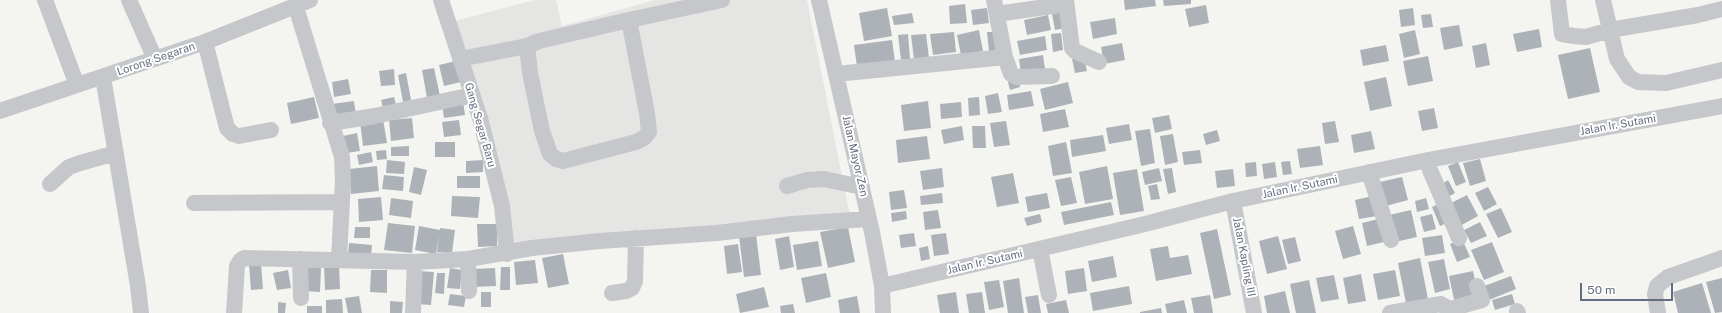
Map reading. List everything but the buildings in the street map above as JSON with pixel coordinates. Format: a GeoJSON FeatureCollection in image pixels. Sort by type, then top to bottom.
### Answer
{"type":"FeatureCollection","features":[{"type":"Feature","properties":{"kind":"street"},"geometry":{"type":"LineString","coordinates":[[45,0],[78,85]]}},
{"type":"Feature","properties":{"kind":"street"},"geometry":{"type":"LineString","coordinates":[[129,0],[155,59]]}},
{"type":"Feature","properties":{"kind":"street","name":"Gang Segar Baru"},"geometry":{"type":"LineString","coordinates":[[441,0],[480,118],[502,206],[507,254]]}},
{"type":"Feature","properties":{"kind":"street"},"geometry":{"type":"LineString","coordinates":[[460,59],[527,46],[539,41],[722,0]]}},
{"type":"Feature","properties":{"kind":"street","name":"Jalan Mayor Zen"},"geometry":{"type":"LineString","coordinates":[[819,0],[869,220],[882,286],[883,313]]}},
{"type":"Feature","properties":{"kind":"street"},"geometry":{"type":"LineString","coordinates":[[1558,0],[1562,34],[1586,37],[1610,30],[1698,15],[1722,9]]}},
{"type":"Feature","properties":{"kind":"street"},"geometry":{"type":"LineString","coordinates":[[1603,0],[1617,59],[1629,77],[1638,82],[1666,83],[1722,70]]}},
{"type":"Feature","properties":{"kind":"street"},"geometry":{"type":"LineString","coordinates":[[1052,76],[1016,78],[1011,74],[1005,57],[995,7],[1066,2],[1072,48],[1075,51],[1099,62]]}},
{"type":"Feature","properties":{"kind":"street"},"geometry":{"type":"LineString","coordinates":[[303,3],[330,123],[342,157],[344,180],[338,260]]}},
{"type":"Feature","properties":{"kind":"street","name":"Lorong Segaran"},"geometry":{"type":"LineString","coordinates":[[0,111],[205,42],[303,3]]}},
{"type":"Feature","properties":{"kind":"street"},"geometry":{"type":"LineString","coordinates":[[527,46],[530,73],[542,131],[550,154],[556,159],[564,161],[629,144],[644,138],[649,132],[647,113],[629,20]]}},
{"type":"Feature","properties":{"kind":"street"},"geometry":{"type":"LineString","coordinates":[[205,42],[227,128],[233,134],[239,136],[271,130]]}},
{"type":"Feature","properties":{"kind":"street"},"geometry":{"type":"LineString","coordinates":[[836,74],[1005,57]]}},
{"type":"Feature","properties":{"kind":"street"},"geometry":{"type":"LineString","coordinates":[[104,77],[138,286],[141,313]]}},
{"type":"Feature","properties":{"kind":"street"},"geometry":{"type":"LineString","coordinates":[[330,123],[375,116],[472,95]]}},
{"type":"Feature","properties":{"kind":"street","name":"Jalan Ir. Sutami"},"geometry":{"type":"LineString","coordinates":[[882,286],[1233,202],[1369,172],[1722,106]]}},
{"type":"Feature","properties":{"kind":"street"},"geometry":{"type":"LineString","coordinates":[[50,184],[68,167],[116,154]]}},
{"type":"Feature","properties":{"kind":"street"},"geometry":{"type":"LineString","coordinates":[[1428,160],[1430,170],[1459,238]]}},
{"type":"Feature","properties":{"kind":"street"},"geometry":{"type":"LineString","coordinates":[[1369,172],[1391,240]]}},
{"type":"Feature","properties":{"kind":"street"},"geometry":{"type":"LineString","coordinates":[[787,186],[807,180],[824,179],[862,187]]}},
{"type":"Feature","properties":{"kind":"street"},"geometry":{"type":"LineString","coordinates":[[194,203],[342,202]]}},
{"type":"Feature","properties":{"kind":"street","name":"Jalan Kapling III"},"geometry":{"type":"LineString","coordinates":[[1233,202],[1254,313]]}},
{"type":"Feature","properties":{"kind":"street"},"geometry":{"type":"LineString","coordinates":[[234,313],[237,266],[244,258],[415,262],[468,259],[507,254],[532,248],[636,238],[717,233],[792,224],[869,220]]}},
{"type":"Feature","properties":{"kind":"street"},"geometry":{"type":"LineString","coordinates":[[612,293],[626,291],[632,288],[635,281],[636,238]]}},
{"type":"Feature","properties":{"kind":"street"},"geometry":{"type":"LineString","coordinates":[[1040,249],[1049,294]]}},
{"type":"Feature","properties":{"kind":"street"},"geometry":{"type":"LineString","coordinates":[[1658,313],[1655,294],[1657,286],[1668,277],[1722,258]]}},
{"type":"Feature","properties":{"kind":"street"},"geometry":{"type":"LineString","coordinates":[[300,259],[301,298]]}},
{"type":"Feature","properties":{"kind":"street"},"geometry":{"type":"LineString","coordinates":[[468,259],[469,291]]}},
{"type":"Feature","properties":{"kind":"street"},"geometry":{"type":"LineString","coordinates":[[413,313],[415,262]]}},
{"type":"Feature","properties":{"kind":"street"},"geometry":{"type":"LineString","coordinates":[[1390,313],[1441,304],[1446,307],[1448,312],[1482,300],[1477,286]]}},
{"type":"Feature","properties":{"kind":"shaded area"},"geometry":{"type":"Polygon","coordinates":[[[535,0],[556,0],[562,26],[655,0],[807,0],[851,221],[509,247],[454,21],[535,0]]]}}]}
